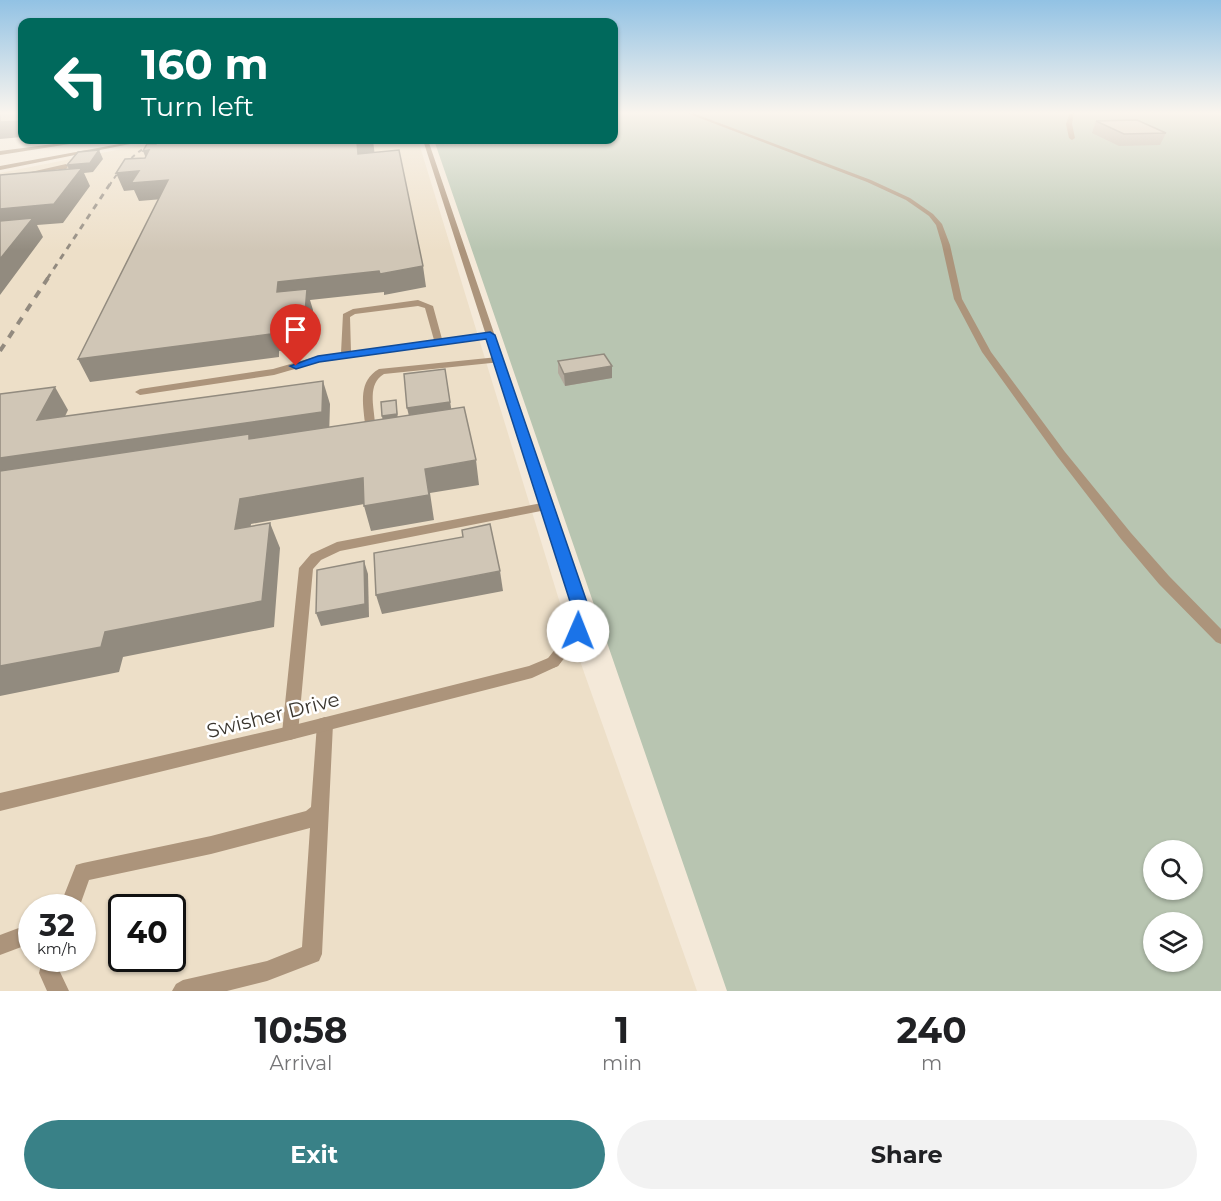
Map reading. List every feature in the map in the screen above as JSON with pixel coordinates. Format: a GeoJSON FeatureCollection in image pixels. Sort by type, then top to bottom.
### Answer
{"type":"FeatureCollection","features":[{"type":"Feature","properties":{"kind":"street"},"geometry":{"type":"LineString","coordinates":[[0,168],[51,158]]}},
{"type":"Feature","properties":{"kind":"street"},"geometry":{"type":"LineString","coordinates":[[290,733],[306,568],[316,556],[337,547],[547,506],[431,158]]}},
{"type":"Feature","properties":{"kind":"street"},"geometry":{"type":"LineString","coordinates":[[809,158],[869,181],[908,199],[939,224],[958,299],[987,352],[1061,454],[1126,536],[1221,638]]}},
{"type":"Feature","properties":{"kind":"street"},"geometry":{"type":"LineString","coordinates":[[0,181],[66,166],[49,184]]}},
{"type":"Feature","properties":{"kind":"street"},"geometry":{"type":"LineString","coordinates":[[346,355],[346,316],[362,310],[418,303],[429,306],[439,343]]}},
{"type":"Feature","properties":{"kind":"street"},"geometry":{"type":"LineString","coordinates":[[140,392],[274,372],[318,359],[490,335]]}},
{"type":"Feature","properties":{"kind":"street"},"geometry":{"type":"LineString","coordinates":[[370,423],[368,382],[382,371],[498,360]]}},
{"type":"Feature","properties":{"kind":"street","name":"Swisher Drive"},"geometry":{"type":"LineString","coordinates":[[0,802],[290,733],[532,672],[554,662],[578,631],[582,614],[547,506]]}},
{"type":"Feature","properties":{"kind":"street"},"geometry":{"type":"LineString","coordinates":[[183,991],[267,971],[312,954],[325,724]]}},
{"type":"Feature","properties":{"kind":"street"},"geometry":{"type":"LineString","coordinates":[[74,894],[83,872],[211,845],[310,819],[319,812]]}},
{"type":"Feature","properties":{"kind":"street"},"geometry":{"type":"LineString","coordinates":[[0,945],[18,938]]}},
{"type":"Feature","properties":{"kind":"street"},"geometry":{"type":"LineString","coordinates":[[49,972],[57,989]]}},
{"type":"Feature","properties":{"kind":"shaded area"},"geometry":{"type":"Polygon","coordinates":[[[75,158],[424,158],[563,613],[697,991],[0,991],[0,173],[75,158]]]}},
{"type":"Feature","properties":{"kind":"green space"},"geometry":{"type":"Polygon","coordinates":[[[440,158],[1221,158],[1221,991],[727,991],[440,158]]]}},
{"type":"Feature","properties":{"kind":"building"},"geometry":{"type":"Polygon","coordinates":[[[73,158],[93,158],[90,163],[67,165],[73,158]]]}},
{"type":"Feature","properties":{"kind":"building"},"geometry":{"type":"Polygon","coordinates":[[[401,158],[423,266],[380,274],[379,271],[278,282],[277,292],[307,289],[304,325],[272,329],[271,334],[78,359],[168,180],[131,183],[139,171],[116,173],[125,159],[401,158]]]}},
{"type":"Feature","properties":{"kind":"building"},"geometry":{"type":"Polygon","coordinates":[[[82,168],[54,204],[0,209],[0,175],[82,168]]]}},
{"type":"Feature","properties":{"kind":"building"},"geometry":{"type":"Polygon","coordinates":[[[33,218],[0,259],[0,221],[33,218]]]}},
{"type":"Feature","properties":{"kind":"building"},"geometry":{"type":"Polygon","coordinates":[[[604,354],[612,366],[564,374],[558,361],[604,354]]]}},
{"type":"Feature","properties":{"kind":"building"},"geometry":{"type":"Polygon","coordinates":[[[445,369],[450,402],[407,408],[404,374],[445,369]]]}},
{"type":"Feature","properties":{"kind":"building"},"geometry":{"type":"Polygon","coordinates":[[[323,381],[322,412],[0,458],[0,394],[55,387],[37,420],[323,381]]]}},
{"type":"Feature","properties":{"kind":"building"},"geometry":{"type":"Polygon","coordinates":[[[396,400],[397,414],[382,416],[381,402],[396,400]]]}},
{"type":"Feature","properties":{"kind":"building"},"geometry":{"type":"Polygon","coordinates":[[[464,407],[476,460],[425,469],[429,495],[364,506],[363,478],[240,499],[235,529],[270,523],[262,601],[105,632],[101,647],[0,666],[0,471],[249,434],[249,439],[464,407]]]}},
{"type":"Feature","properties":{"kind":"building"},"geometry":{"type":"Polygon","coordinates":[[[490,524],[500,571],[376,595],[374,553],[463,537],[462,530],[490,524]]]}},
{"type":"Feature","properties":{"kind":"building"},"geometry":{"type":"Polygon","coordinates":[[[364,561],[365,604],[316,613],[317,570],[364,561]]]}},
{"type":"Feature","properties":{"kind":"railway"},"geometry":{"type":"LineString","coordinates":[[109,186],[131,158]]}},
{"type":"Feature","properties":{"kind":"railway"},"geometry":{"type":"LineString","coordinates":[[47,279],[110,184]]}},
{"type":"Feature","properties":{"kind":"railway"},"geometry":{"type":"LineString","coordinates":[[0,351],[48,278]]}},
{"type":"Feature","properties":{"kind":"route"},"geometry":{"type":"LineString","coordinates":[[296,366],[318,359],[490,335],[582,614],[578,631]]}}]}
